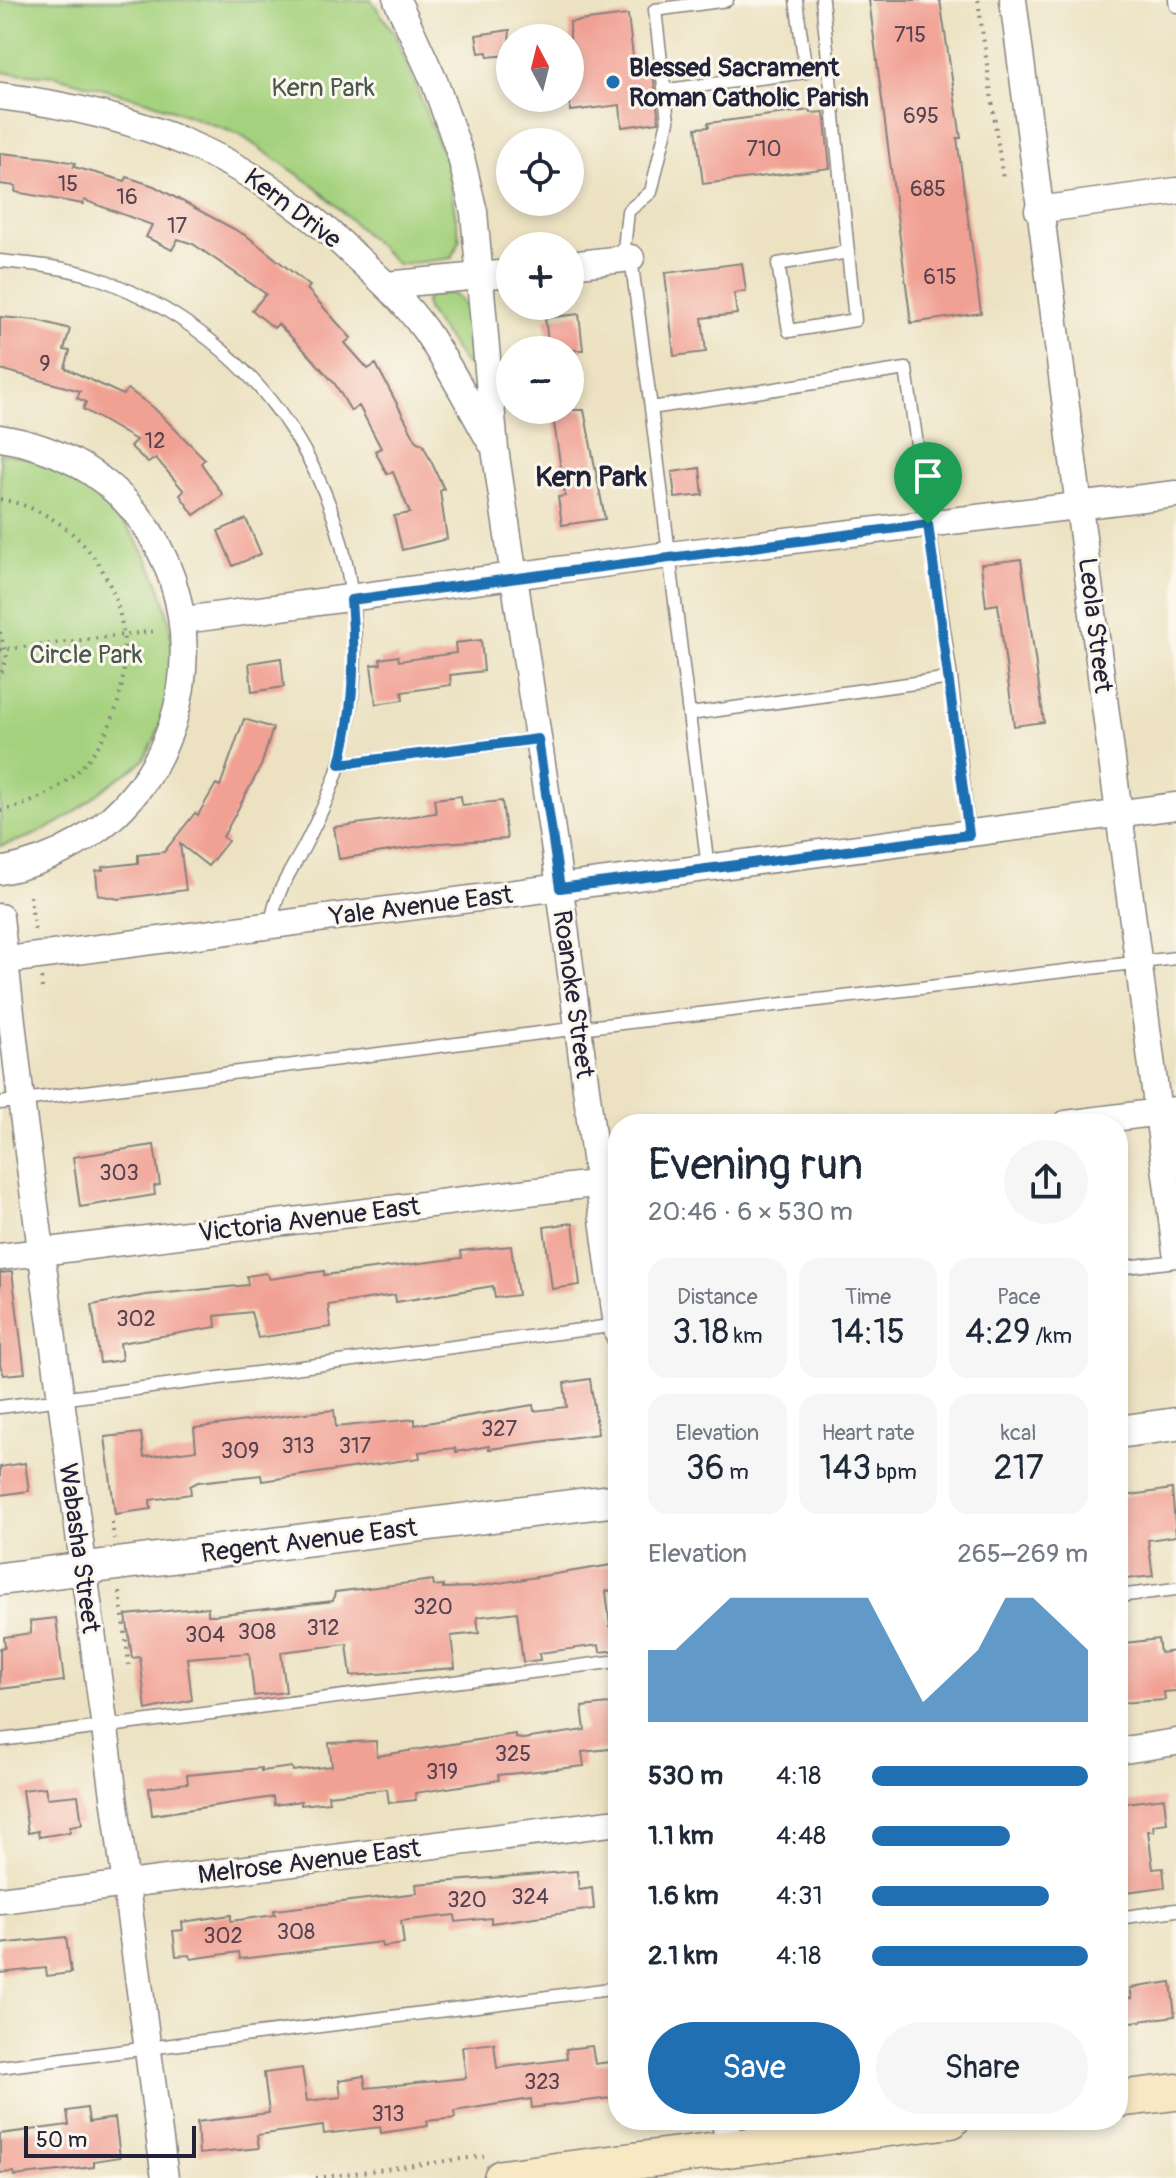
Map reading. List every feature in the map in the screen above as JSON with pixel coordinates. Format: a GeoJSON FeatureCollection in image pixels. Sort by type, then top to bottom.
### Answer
{"type":"FeatureCollection","features":[{"type":"Feature","properties":{"kind":"main road"},"geometry":{"type":"LineString","coordinates":[[1128,2098],[1176,2092]]}},
{"type":"Feature","properties":{"kind":"main road"},"geometry":{"type":"LineString","coordinates":[[502,2178],[727,2134],[791,2130]]}},
{"type":"Feature","properties":{"kind":"street","name":"Roanoke Street"},"geometry":{"type":"LineString","coordinates":[[397,0],[435,83],[461,157],[474,212],[495,449],[579,1028],[608,1177]]}},
{"type":"Feature","properties":{"kind":"street","name":"Leola Street"},"geometry":{"type":"LineString","coordinates":[[1013,0],[1137,963],[1167,1111],[1176,1251]]}},
{"type":"Feature","properties":{"kind":"street","name":"Kern Drive"},"geometry":{"type":"LineString","coordinates":[[0,96],[75,105],[159,131],[225,159],[285,195],[386,285],[424,330],[495,449]]}},
{"type":"Feature","properties":{"kind":"street"},"geometry":{"type":"LineString","coordinates":[[1038,210],[1176,191]]}},
{"type":"Feature","properties":{"kind":"street"},"geometry":{"type":"LineString","coordinates":[[584,263],[627,258]]}},
{"type":"Feature","properties":{"kind":"street"},"geometry":{"type":"LineString","coordinates":[[386,285],[496,274]]}},
{"type":"Feature","properties":{"kind":"street"},"geometry":{"type":"LineString","coordinates":[[0,438],[40,448],[73,462],[123,501],[161,552],[175,585],[184,623],[185,679],[177,717],[163,753],[142,786],[116,815],[85,839],[51,856],[0,871]]}},
{"type":"Feature","properties":{"kind":"street"},"geometry":{"type":"LineString","coordinates":[[184,623],[669,555],[1176,494]]}},
{"type":"Feature","properties":{"kind":"street","name":"Yale Avenue East"},"geometry":{"type":"LineString","coordinates":[[2,960],[1176,806]]}},
{"type":"Feature","properties":{"kind":"street","name":"Wabasha Street"},"geometry":{"type":"LineString","coordinates":[[0,917],[10,1102],[41,1252],[145,2050],[165,2178]]}},
{"type":"Feature","properties":{"kind":"street"},"geometry":{"type":"LineString","coordinates":[[1128,1116],[1167,1111]]}},
{"type":"Feature","properties":{"kind":"street","name":"Victoria Avenue East"},"geometry":{"type":"LineString","coordinates":[[0,1257],[608,1182]]}},
{"type":"Feature","properties":{"kind":"street"},"geometry":{"type":"LineString","coordinates":[[1128,1431],[1176,1424]]}},
{"type":"Feature","properties":{"kind":"street","name":"Regent Avenue East"},"geometry":{"type":"LineString","coordinates":[[0,1579],[608,1501]]}},
{"type":"Feature","properties":{"kind":"street"},"geometry":{"type":"LineString","coordinates":[[1128,1749],[1176,1742]]}},
{"type":"Feature","properties":{"kind":"street","name":"Melrose Avenue East"},"geometry":{"type":"LineString","coordinates":[[0,1900],[608,1823]]}},
{"type":"Feature","properties":{"kind":"lane"},"geometry":{"type":"LineString","coordinates":[[708,868],[651,408],[627,258],[628,211],[651,192],[668,121],[667,90],[654,5],[727,0]]}},
{"type":"Feature","properties":{"kind":"lane"},"geometry":{"type":"LineString","coordinates":[[667,90],[806,72],[796,0]]}},
{"type":"Feature","properties":{"kind":"lane"},"geometry":{"type":"LineString","coordinates":[[822,0],[848,252],[855,320],[789,331],[778,264],[848,252]]}},
{"type":"Feature","properties":{"kind":"lane"},"geometry":{"type":"LineString","coordinates":[[0,261],[45,266],[94,277],[153,302],[203,335],[251,379],[301,442],[330,497],[346,552],[355,659],[352,705],[340,764],[317,821],[275,895],[271,924]]}},
{"type":"Feature","properties":{"kind":"lane"},"geometry":{"type":"LineString","coordinates":[[651,408],[906,369],[951,678],[969,835]]}},
{"type":"Feature","properties":{"kind":"lane"},"geometry":{"type":"LineString","coordinates":[[690,714],[951,678]]}},
{"type":"Feature","properties":{"kind":"lane"},"geometry":{"type":"LineString","coordinates":[[340,764],[538,739]]}},
{"type":"Feature","properties":{"kind":"lane"},"geometry":{"type":"LineString","coordinates":[[10,1102],[579,1028],[1176,958]]}},
{"type":"Feature","properties":{"kind":"lane"},"geometry":{"type":"LineString","coordinates":[[1128,1267],[1176,1261]]}},
{"type":"Feature","properties":{"kind":"lane"},"geometry":{"type":"LineString","coordinates":[[0,1407],[608,1329]]}},
{"type":"Feature","properties":{"kind":"lane"},"geometry":{"type":"LineString","coordinates":[[1128,1595],[1176,1589]]}},
{"type":"Feature","properties":{"kind":"lane"},"geometry":{"type":"LineString","coordinates":[[0,1740],[608,1662]]}},
{"type":"Feature","properties":{"kind":"lane"},"geometry":{"type":"LineString","coordinates":[[1128,1917],[1176,1910]]}},
{"type":"Feature","properties":{"kind":"lane"},"geometry":{"type":"LineString","coordinates":[[0,2067],[608,1989]]}},
{"type":"Feature","properties":{"kind":"path"},"geometry":{"type":"LineString","coordinates":[[978,0],[1003,180]]}},
{"type":"Feature","properties":{"kind":"path"},"geometry":{"type":"LineString","coordinates":[[0,499],[46,516],[80,542],[105,575],[125,635],[126,666],[121,697],[92,753],[45,794],[0,811]]}},
{"type":"Feature","properties":{"kind":"path"},"geometry":{"type":"LineString","coordinates":[[0,650],[125,635],[184,623]]}},
{"type":"Feature","properties":{"kind":"path"},"geometry":{"type":"LineString","coordinates":[[0,632],[7,650],[0,677]]}},
{"type":"Feature","properties":{"kind":"green space","name":"Kern Park"},"geometry":{"type":"Polygon","coordinates":[[[0,0],[371,0],[395,34],[446,163],[460,240],[452,258],[398,265],[315,186],[240,135],[148,101],[56,76],[0,72],[0,0]]]}},
{"type":"Feature","properties":{"kind":"green space"},"geometry":{"type":"Polygon","coordinates":[[[451,293],[458,297],[467,313],[470,362],[466,365],[427,310],[425,302],[430,295],[451,293]]]}},
{"type":"Feature","properties":{"kind":"green space","name":"Circle Park"},"geometry":{"type":"Polygon","coordinates":[[[0,453],[49,466],[91,491],[126,526],[152,568],[168,615],[173,664],[165,713],[141,763],[60,822],[33,836],[0,846],[0,453]]]}},
{"type":"Feature","properties":{"kind":"building"},"geometry":{"type":"Polygon","coordinates":[[[869,0],[940,0],[961,138],[957,138],[981,313],[911,323],[869,0]]]}},
{"type":"Feature","properties":{"kind":"building","name":"Blessed Sacrament Roman Catholic Parish"},"geometry":{"type":"Polygon","coordinates":[[[628,15],[634,65],[652,63],[659,122],[622,127],[620,105],[584,109],[584,24],[570,22],[628,15]]]}},
{"type":"Feature","properties":{"kind":"building"},"geometry":{"type":"Polygon","coordinates":[[[496,32],[496,56],[488,57],[487,52],[479,53],[476,35],[496,32]]]}},
{"type":"Feature","properties":{"kind":"building"},"geometry":{"type":"Polygon","coordinates":[[[811,110],[811,113],[824,112],[830,168],[703,184],[696,128],[709,127],[708,123],[811,110]]]}},
{"type":"Feature","properties":{"kind":"building"},"geometry":{"type":"Polygon","coordinates":[[[0,153],[75,163],[74,167],[125,181],[127,177],[154,186],[247,236],[310,286],[307,289],[351,338],[345,343],[368,369],[376,364],[417,442],[423,444],[444,489],[440,491],[447,539],[402,550],[394,516],[410,513],[393,472],[387,474],[375,451],[381,448],[359,406],[351,411],[335,384],[310,356],[278,324],[274,328],[252,310],[266,294],[193,244],[178,239],[172,250],[146,237],[152,225],[84,200],[83,204],[15,192],[16,186],[0,184],[0,153]]]}},
{"type":"Feature","properties":{"kind":"building"},"geometry":{"type":"Polygon","coordinates":[[[742,263],[746,291],[734,293],[737,314],[702,318],[706,352],[674,356],[665,273],[742,263]]]}},
{"type":"Feature","properties":{"kind":"building"},"geometry":{"type":"Polygon","coordinates":[[[0,317],[37,320],[70,329],[64,350],[70,351],[65,368],[123,395],[128,389],[154,408],[205,459],[201,463],[223,495],[194,515],[180,495],[184,491],[156,458],[148,463],[130,446],[136,440],[83,409],[86,402],[77,398],[80,391],[0,369],[0,317]]]}},
{"type":"Feature","properties":{"kind":"building"},"geometry":{"type":"Polygon","coordinates":[[[545,320],[580,320],[581,336],[547,336],[545,320]]]}},
{"type":"Feature","properties":{"kind":"building"},"geometry":{"type":"Polygon","coordinates":[[[584,410],[605,519],[562,525],[558,497],[565,496],[554,424],[584,424],[584,410]]]}},
{"type":"Feature","properties":{"kind":"building"},"geometry":{"type":"Polygon","coordinates":[[[700,468],[703,495],[675,498],[672,472],[700,468]]]}},
{"type":"Feature","properties":{"kind":"building"},"geometry":{"type":"Polygon","coordinates":[[[246,519],[261,554],[233,566],[218,531],[246,519]]]}},
{"type":"Feature","properties":{"kind":"building"},"geometry":{"type":"Polygon","coordinates":[[[1021,559],[1044,722],[1014,726],[998,604],[986,606],[981,564],[1021,559]]]}},
{"type":"Feature","properties":{"kind":"building"},"geometry":{"type":"Polygon","coordinates":[[[481,640],[484,671],[450,675],[451,685],[402,692],[403,700],[376,704],[371,665],[381,664],[380,659],[398,656],[399,661],[456,653],[455,643],[481,640]]]}},
{"type":"Feature","properties":{"kind":"building"},"geometry":{"type":"Polygon","coordinates":[[[281,658],[284,687],[252,692],[249,663],[281,658]]]}},
{"type":"Feature","properties":{"kind":"building"},"geometry":{"type":"Polygon","coordinates":[[[244,719],[273,728],[261,766],[223,837],[228,841],[208,866],[180,844],[186,890],[119,899],[98,895],[96,871],[103,870],[102,867],[138,863],[138,855],[164,852],[195,813],[198,815],[216,784],[220,786],[244,719]]]}},
{"type":"Feature","properties":{"kind":"building"},"geometry":{"type":"Polygon","coordinates":[[[461,796],[462,805],[502,801],[507,839],[440,843],[339,859],[334,827],[436,813],[434,799],[461,796]]]}},
{"type":"Feature","properties":{"kind":"building"},"geometry":{"type":"Polygon","coordinates":[[[154,1145],[160,1185],[154,1186],[155,1195],[80,1207],[73,1157],[154,1145]]]}},
{"type":"Feature","properties":{"kind":"building"},"geometry":{"type":"Polygon","coordinates":[[[573,1223],[580,1285],[552,1289],[544,1227],[573,1223]]]}},
{"type":"Feature","properties":{"kind":"building"},"geometry":{"type":"Polygon","coordinates":[[[511,1246],[518,1295],[495,1298],[493,1286],[396,1302],[395,1295],[328,1305],[331,1327],[258,1338],[251,1312],[215,1316],[216,1327],[120,1343],[122,1360],[100,1363],[92,1305],[146,1295],[248,1285],[247,1276],[266,1273],[270,1279],[324,1271],[324,1275],[462,1258],[461,1251],[511,1246]]]}},
{"type":"Feature","properties":{"kind":"building"},"geometry":{"type":"Polygon","coordinates":[[[12,1272],[25,1373],[4,1375],[0,1365],[0,1273],[12,1272]]]}},
{"type":"Feature","properties":{"kind":"building"},"geometry":{"type":"Polygon","coordinates":[[[590,1379],[598,1434],[489,1449],[489,1446],[456,1452],[455,1448],[419,1452],[420,1458],[262,1481],[261,1475],[198,1482],[190,1486],[191,1494],[150,1500],[151,1509],[115,1514],[105,1437],[141,1433],[144,1457],[196,1450],[194,1428],[305,1413],[334,1410],[336,1427],[415,1419],[415,1425],[533,1405],[534,1411],[567,1407],[564,1383],[590,1379]]]}},
{"type":"Feature","properties":{"kind":"building"},"geometry":{"type":"Polygon","coordinates":[[[25,1463],[29,1491],[0,1495],[0,1467],[25,1463]]]}},
{"type":"Feature","properties":{"kind":"building"},"geometry":{"type":"Polygon","coordinates":[[[1172,1489],[1176,1536],[1148,1540],[1153,1576],[1128,1579],[1128,1496],[1172,1489]]]}},
{"type":"Feature","properties":{"kind":"building"},"geometry":{"type":"Polygon","coordinates":[[[608,1566],[608,1651],[600,1652],[599,1645],[539,1653],[540,1660],[523,1662],[517,1612],[477,1617],[479,1633],[451,1636],[455,1668],[351,1676],[347,1644],[281,1652],[286,1692],[254,1696],[249,1653],[187,1658],[192,1700],[146,1710],[140,1657],[132,1658],[126,1615],[208,1607],[208,1615],[215,1615],[333,1601],[335,1592],[433,1580],[434,1586],[443,1585],[443,1588],[474,1587],[608,1566]]]}},
{"type":"Feature","properties":{"kind":"building"},"geometry":{"type":"Polygon","coordinates":[[[56,1618],[64,1681],[0,1689],[0,1648],[5,1647],[4,1637],[31,1633],[30,1621],[56,1618]]]}},
{"type":"Feature","properties":{"kind":"building"},"geometry":{"type":"Polygon","coordinates":[[[1158,1639],[1160,1653],[1176,1651],[1176,1691],[1164,1692],[1165,1700],[1128,1702],[1128,1643],[1158,1639]]]}},
{"type":"Feature","properties":{"kind":"building"},"geometry":{"type":"Polygon","coordinates":[[[608,1704],[608,1749],[582,1752],[584,1766],[498,1775],[499,1780],[415,1793],[416,1800],[389,1803],[387,1789],[328,1795],[329,1802],[301,1805],[301,1801],[274,1805],[273,1797],[152,1815],[149,1788],[188,1783],[187,1775],[261,1768],[261,1771],[292,1767],[293,1771],[332,1766],[329,1743],[376,1741],[377,1756],[515,1734],[515,1738],[523,1739],[585,1730],[582,1707],[608,1704]]]}},
{"type":"Feature","properties":{"kind":"building"},"geometry":{"type":"Polygon","coordinates":[[[45,1787],[47,1798],[78,1795],[82,1824],[70,1826],[70,1832],[39,1837],[38,1831],[28,1833],[22,1790],[45,1787]]]}},
{"type":"Feature","properties":{"kind":"building"},"geometry":{"type":"Polygon","coordinates":[[[1164,1798],[1167,1823],[1153,1825],[1154,1831],[1148,1831],[1153,1869],[1163,1868],[1165,1887],[1128,1892],[1128,1803],[1164,1798]]]}},
{"type":"Feature","properties":{"kind":"building"},"geometry":{"type":"Polygon","coordinates":[[[577,1871],[579,1890],[592,1888],[594,1909],[491,1923],[491,1918],[456,1922],[455,1915],[401,1921],[404,1944],[382,1947],[381,1942],[240,1959],[239,1952],[191,1959],[190,1955],[176,1956],[173,1931],[183,1930],[182,1922],[231,1915],[231,1921],[275,1915],[274,1910],[417,1893],[416,1884],[577,1871]]]}},
{"type":"Feature","properties":{"kind":"building"},"geometry":{"type":"Polygon","coordinates":[[[66,1937],[71,1973],[47,1976],[46,1968],[0,1973],[0,1944],[66,1937]]]}},
{"type":"Feature","properties":{"kind":"building"},"geometry":{"type":"Polygon","coordinates":[[[1171,1982],[1175,2016],[1128,2023],[1128,1999],[1132,1998],[1130,1988],[1171,1982]]]}},
{"type":"Feature","properties":{"kind":"building"},"geometry":{"type":"Polygon","coordinates":[[[494,2043],[497,2068],[567,2059],[566,2049],[592,2046],[595,2064],[608,2062],[608,2098],[532,2108],[531,2099],[454,2111],[455,2118],[427,2121],[428,2126],[381,2133],[380,2127],[324,2134],[323,2126],[257,2135],[259,2148],[199,2154],[197,2122],[269,2113],[264,2073],[302,2068],[307,2101],[341,2097],[339,2080],[364,2076],[366,2088],[466,2078],[462,2047],[494,2043]]]}},
{"type":"Feature","properties":{"kind":"building"},"geometry":{"type":"Polygon","coordinates":[[[87,2108],[89,2122],[115,2118],[120,2157],[94,2161],[94,2167],[15,2176],[14,2172],[0,2173],[0,2134],[69,2125],[67,2111],[87,2108]]]}},
{"type":"Feature","properties":{"kind":"place","name":"Blessed Sacrament Roman Catholic Parish"},"geometry":{"type":"Point","coordinates":[613,82]}},
{"type":"Feature","properties":{"kind":"district","name":"Kern Park"},"geometry":{"type":"Point","coordinates":[591,476]}},
{"type":"Feature","properties":{"kind":"route"},"geometry":{"type":"LineString","coordinates":[[928,524],[951,678],[969,835],[560,888],[538,739],[340,764],[352,705],[355,659],[351,600],[669,555],[928,524]]}}]}
